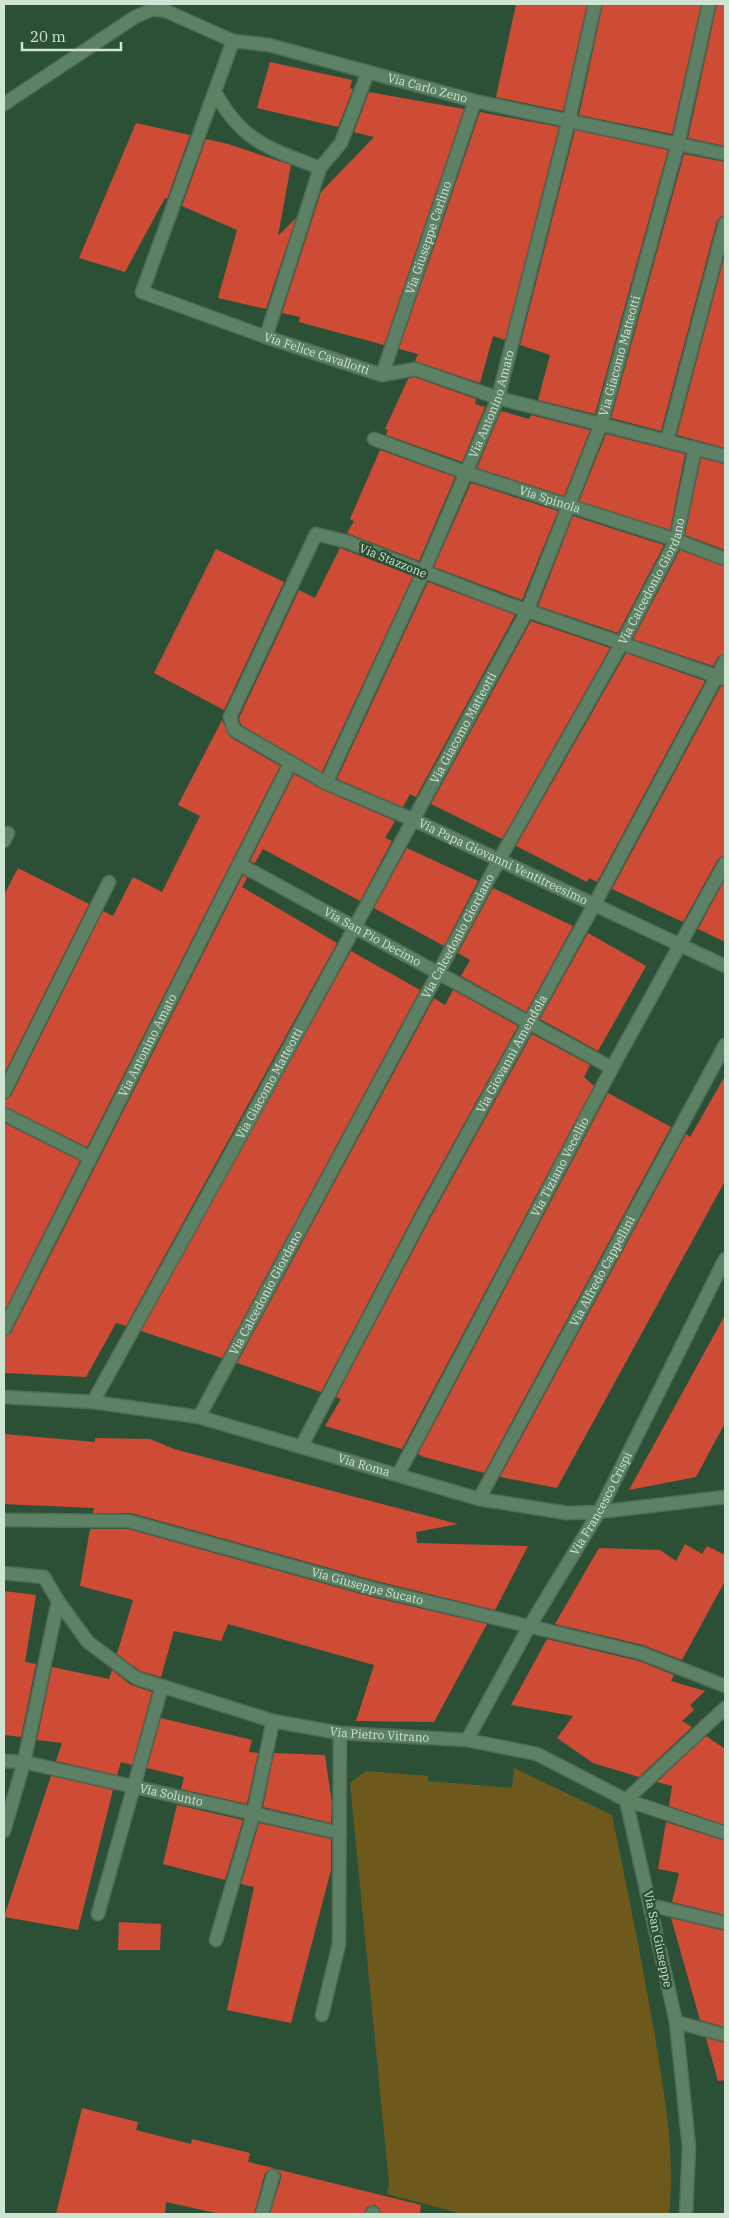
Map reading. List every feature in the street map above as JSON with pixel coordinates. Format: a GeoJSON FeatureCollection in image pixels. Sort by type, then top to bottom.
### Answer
{"type":"FeatureCollection","features":[{"type":"Feature","properties":{"kind":"street","name":"Via Antonino Amato"},"geometry":{"type":"LineString","coordinates":[[326,783],[423,573],[498,398],[568,120],[595,4]]}},
{"type":"Feature","properties":{"kind":"street","name":"Via Giacomo Matteotti"},"geometry":{"type":"LineString","coordinates":[[92,1402],[355,928],[527,611],[601,424],[678,144],[709,4]]}},
{"type":"Feature","properties":{"kind":"street","name":"Via Carlo Zeno"},"geometry":{"type":"LineString","coordinates":[[4,104],[152,6],[234,41],[269,45],[475,101],[725,154]]}},
{"type":"Feature","properties":{"kind":"street"},"geometry":{"type":"LineString","coordinates":[[234,41],[215,92],[237,127],[265,146],[320,168]]}},
{"type":"Feature","properties":{"kind":"street"},"geometry":{"type":"LineString","coordinates":[[266,338],[320,168],[341,143],[368,72]]}},
{"type":"Feature","properties":{"kind":"street","name":"Via Felice Cavallotti"},"geometry":{"type":"LineString","coordinates":[[215,92],[142,292],[266,338],[382,375],[415,369],[498,398],[725,456]]}},
{"type":"Feature","properties":{"kind":"street","name":"Via Giuseppe Carlino"},"geometry":{"type":"LineString","coordinates":[[382,375],[475,101]]}},
{"type":"Feature","properties":{"kind":"street"},"geometry":{"type":"LineString","coordinates":[[667,441],[725,223]]}},
{"type":"Feature","properties":{"kind":"street","name":"Via Spinola"},"geometry":{"type":"LineString","coordinates":[[374,439],[467,474],[568,508],[676,540],[725,559]]}},
{"type":"Feature","properties":{"kind":"street","name":"Via Calcedonio Giordano"},"geometry":{"type":"LineString","coordinates":[[199,1417],[499,860],[622,643],[676,540],[695,448]]}},
{"type":"Feature","properties":{"kind":"street","name":"Via Stazzone"},"geometry":{"type":"LineString","coordinates":[[286,760],[234,730],[230,718],[316,534],[348,542],[423,573],[527,611],[722,678]]}},
{"type":"Feature","properties":{"kind":"street","name":"Via Giovanni Amendola"},"geometry":{"type":"LineString","coordinates":[[302,1447],[425,1211],[722,678],[725,661]]}},
{"type":"Feature","properties":{"kind":"street","name":"Via Antonino Amato"},"geometry":{"type":"LineString","coordinates":[[4,1329],[239,864],[286,760]]}},
{"type":"Feature","properties":{"kind":"street","name":"Via Papa Giovanni Ventitreesimo"},"geometry":{"type":"LineString","coordinates":[[286,760],[326,783],[414,820],[725,966]]}},
{"type":"Feature","properties":{"kind":"street","name":"Via Tiziano Vecellio"},"geometry":{"type":"LineString","coordinates":[[398,1475],[612,1068],[681,946],[725,863]]}},
{"type":"Feature","properties":{"kind":"street","name":"Via San Pio Decimo"},"geometry":{"type":"LineString","coordinates":[[239,864],[612,1068]]}},
{"type":"Feature","properties":{"kind":"street"},"geometry":{"type":"LineString","coordinates":[[4,1092],[109,882]]}},
{"type":"Feature","properties":{"kind":"street","name":"Via Alfredo Cappellini"},"geometry":{"type":"LineString","coordinates":[[479,1499],[725,1045]]}},
{"type":"Feature","properties":{"kind":"street"},"geometry":{"type":"LineString","coordinates":[[4,1114],[89,1158]]}},
{"type":"Feature","properties":{"kind":"street","name":"Via Francesco Crispi"},"geometry":{"type":"LineString","coordinates":[[467,1740],[529,1627],[599,1512],[725,1259]]}},
{"type":"Feature","properties":{"kind":"street","name":"Via Roma"},"geometry":{"type":"LineString","coordinates":[[4,1397],[92,1402],[199,1417],[479,1499],[567,1513],[599,1512],[723,1495]]}},
{"type":"Feature","properties":{"kind":"street","name":"Via Giuseppe Sucato"},"geometry":{"type":"LineString","coordinates":[[4,1520],[129,1522],[374,1589],[640,1653],[725,1686]]}},
{"type":"Feature","properties":{"kind":"street","name":"Via Pietro Vitrano"},"geometry":{"type":"LineString","coordinates":[[4,1573],[44,1578],[88,1642],[136,1678],[273,1721],[340,1733],[467,1740],[537,1754],[626,1800],[725,1833]]}},
{"type":"Feature","properties":{"kind":"street"},"geometry":{"type":"LineString","coordinates":[[4,1831],[24,1762],[58,1601]]}},
{"type":"Feature","properties":{"kind":"street"},"geometry":{"type":"LineString","coordinates":[[98,1914],[162,1686]]}},
{"type":"Feature","properties":{"kind":"street"},"geometry":{"type":"LineString","coordinates":[[626,1800],[723,1714]]}},
{"type":"Feature","properties":{"kind":"street"},"geometry":{"type":"LineString","coordinates":[[216,1940],[253,1815],[273,1721]]}},
{"type":"Feature","properties":{"kind":"street"},"geometry":{"type":"LineString","coordinates":[[322,2015],[339,1944],[340,1733]]}},
{"type":"Feature","properties":{"kind":"street","name":"Via Solunto"},"geometry":{"type":"LineString","coordinates":[[4,1761],[24,1762],[253,1815],[340,1833]]}},
{"type":"Feature","properties":{"kind":"street","name":"Via San Giuseppe"},"geometry":{"type":"LineString","coordinates":[[626,1800],[676,2022],[689,2147],[686,2214]]}},
{"type":"Feature","properties":{"kind":"street"},"geometry":{"type":"LineString","coordinates":[[650,1905],[725,1923]]}},
{"type":"Feature","properties":{"kind":"street"},"geometry":{"type":"LineString","coordinates":[[676,2022],[725,2035]]}},
{"type":"Feature","properties":{"kind":"street"},"geometry":{"type":"LineString","coordinates":[[262,2214],[273,2176]]}},
{"type":"Feature","properties":{"kind":"shaded area"},"geometry":{"type":"Polygon","coordinates":[[[514,1768],[612,1815],[664,2090],[671,2172],[669,2214],[463,2214],[387,2194],[389,2184],[350,1783],[366,1771],[428,1776],[428,1781],[512,1788],[514,1768]]]}},
{"type":"Feature","properties":{"kind":"building"},"geometry":{"type":"Polygon","coordinates":[[[516,4],[587,4],[563,111],[496,97],[516,4]]]}},
{"type":"Feature","properties":{"kind":"building"},"geometry":{"type":"Polygon","coordinates":[[[603,4],[701,4],[672,134],[579,115],[603,4]]]}},
{"type":"Feature","properties":{"kind":"building"},"geometry":{"type":"Polygon","coordinates":[[[717,4],[725,4],[725,146],[688,138],[717,4]]]}},
{"type":"Feature","properties":{"kind":"building"},"geometry":{"type":"Polygon","coordinates":[[[270,62],[352,80],[350,88],[353,89],[338,127],[257,108],[270,62]]]}},
{"type":"Feature","properties":{"kind":"building"},"geometry":{"type":"Polygon","coordinates":[[[369,92],[464,109],[384,345],[299,322],[300,317],[282,313],[321,192],[374,137],[354,132],[369,92]]]}},
{"type":"Feature","properties":{"kind":"building"},"geometry":{"type":"Polygon","coordinates":[[[480,112],[559,127],[505,340],[493,336],[480,383],[415,361],[418,354],[399,349],[480,112]]]}},
{"type":"Feature","properties":{"kind":"building"},"geometry":{"type":"Polygon","coordinates":[[[136,123],[190,135],[167,199],[165,198],[125,272],[79,258],[136,123]]]}},
{"type":"Feature","properties":{"kind":"building"},"geometry":{"type":"Polygon","coordinates":[[[575,130],[668,150],[595,414],[538,400],[550,355],[520,345],[575,130]]]}},
{"type":"Feature","properties":{"kind":"building"},"geometry":{"type":"Polygon","coordinates":[[[206,139],[228,144],[291,165],[278,236],[296,218],[266,309],[218,298],[237,230],[182,206],[206,139]]]}},
{"type":"Feature","properties":{"kind":"building"},"geometry":{"type":"Polygon","coordinates":[[[684,154],[725,162],[725,215],[717,221],[661,431],[611,418],[684,154]]]}},
{"type":"Feature","properties":{"kind":"building"},"geometry":{"type":"Polygon","coordinates":[[[725,254],[725,448],[677,435],[725,254]]]}},
{"type":"Feature","properties":{"kind":"building"},"geometry":{"type":"Polygon","coordinates":[[[414,377],[476,399],[475,404],[485,407],[462,462],[386,435],[388,430],[385,429],[408,379],[414,377]]]}},
{"type":"Feature","properties":{"kind":"building"},"geometry":{"type":"Polygon","coordinates":[[[501,411],[529,419],[531,415],[590,430],[564,496],[477,468],[501,411]]]}},
{"type":"Feature","properties":{"kind":"building"},"geometry":{"type":"Polygon","coordinates":[[[606,434],[685,454],[670,530],[579,501],[606,434]]]}},
{"type":"Feature","properties":{"kind":"building"},"geometry":{"type":"Polygon","coordinates":[[[380,450],[455,477],[419,561],[347,533],[354,521],[350,519],[380,450]]]}},
{"type":"Feature","properties":{"kind":"building"},"geometry":{"type":"Polygon","coordinates":[[[701,458],[725,464],[725,550],[685,535],[701,458]]]}},
{"type":"Feature","properties":{"kind":"building"},"geometry":{"type":"Polygon","coordinates":[[[471,483],[558,511],[522,600],[434,567],[471,483]]]}},
{"type":"Feature","properties":{"kind":"building"},"geometry":{"type":"Polygon","coordinates":[[[573,516],[664,545],[618,633],[538,606],[573,516]]]}},
{"type":"Feature","properties":{"kind":"building"},"geometry":{"type":"Polygon","coordinates":[[[340,548],[413,576],[322,772],[241,725],[239,718],[299,590],[315,598],[340,548]]]}},
{"type":"Feature","properties":{"kind":"building"},"geometry":{"type":"Polygon","coordinates":[[[216,549],[284,582],[224,710],[154,673],[216,549]]]}},
{"type":"Feature","properties":{"kind":"building"},"geometry":{"type":"Polygon","coordinates":[[[680,550],[725,567],[725,653],[718,657],[713,666],[633,639],[680,550]]]}},
{"type":"Feature","properties":{"kind":"building"},"geometry":{"type":"Polygon","coordinates":[[[428,582],[515,615],[416,797],[410,794],[403,807],[337,779],[428,582]]]}},
{"type":"Feature","properties":{"kind":"building"},"geometry":{"type":"Polygon","coordinates":[[[531,621],[610,648],[502,839],[431,804],[531,621]]]}},
{"type":"Feature","properties":{"kind":"building"},"geometry":{"type":"Polygon","coordinates":[[[626,653],[705,681],[597,882],[589,878],[587,882],[516,846],[626,653]]]}},
{"type":"Feature","properties":{"kind":"building"},"geometry":{"type":"Polygon","coordinates":[[[721,686],[725,687],[725,855],[718,859],[683,922],[612,889],[721,686]]]}},
{"type":"Feature","properties":{"kind":"building"},"geometry":{"type":"Polygon","coordinates":[[[222,720],[230,737],[280,766],[87,1147],[4,1106],[4,1100],[11,1096],[103,911],[113,916],[133,877],[162,892],[200,816],[178,805],[222,720]]]}},
{"type":"Feature","properties":{"kind":"building"},"geometry":{"type":"Polygon","coordinates":[[[294,774],[323,790],[395,821],[385,838],[392,841],[360,901],[263,849],[255,863],[250,861],[294,774]]]}},
{"type":"Feature","properties":{"kind":"building"},"geometry":{"type":"Polygon","coordinates":[[[407,848],[478,881],[444,946],[374,908],[407,848]]]}},
{"type":"Feature","properties":{"kind":"building"},"geometry":{"type":"Polygon","coordinates":[[[18,868],[89,904],[4,1074],[4,895],[18,868]]]}},
{"type":"Feature","properties":{"kind":"building"},"geometry":{"type":"Polygon","coordinates":[[[243,875],[247,878],[242,887],[337,943],[126,1326],[116,1323],[86,1377],[4,1373],[4,1337],[11,1333],[243,875]]]}},
{"type":"Feature","properties":{"kind":"building"},"geometry":{"type":"Polygon","coordinates":[[[725,879],[725,942],[698,929],[725,879]]]}},
{"type":"Feature","properties":{"kind":"building"},"geometry":{"type":"Polygon","coordinates":[[[493,888],[573,926],[526,1012],[461,976],[470,960],[458,953],[493,888]]]}},
{"type":"Feature","properties":{"kind":"building"},"geometry":{"type":"Polygon","coordinates":[[[588,933],[646,966],[598,1051],[540,1019],[588,933]]]}},
{"type":"Feature","properties":{"kind":"building"},"geometry":{"type":"Polygon","coordinates":[[[351,951],[420,990],[222,1358],[141,1331],[351,951]]]}},
{"type":"Feature","properties":{"kind":"building"},"geometry":{"type":"Polygon","coordinates":[[[453,990],[518,1026],[418,1207],[321,1392],[237,1363],[434,998],[445,1005],[453,990]]]}},
{"type":"Feature","properties":{"kind":"building"},"geometry":{"type":"Polygon","coordinates":[[[532,1034],[590,1065],[584,1077],[594,1086],[402,1449],[325,1426],[341,1399],[336,1397],[432,1215],[532,1034]]]}},
{"type":"Feature","properties":{"kind":"building"},"geometry":{"type":"Polygon","coordinates":[[[725,1076],[725,1181],[557,1488],[500,1477],[686,1134],[690,1137],[725,1076]]]}},
{"type":"Feature","properties":{"kind":"building"},"geometry":{"type":"Polygon","coordinates":[[[608,1093],[671,1127],[484,1473],[418,1454],[608,1093]]]}},
{"type":"Feature","properties":{"kind":"building"},"geometry":{"type":"Polygon","coordinates":[[[4,1123],[80,1161],[4,1312],[4,1123]]]}},
{"type":"Feature","properties":{"kind":"building"},"geometry":{"type":"Polygon","coordinates":[[[725,1315],[725,1423],[696,1477],[629,1490],[725,1315]]]}},
{"type":"Feature","properties":{"kind":"building"},"geometry":{"type":"Polygon","coordinates":[[[4,1434],[95,1442],[95,1438],[150,1439],[174,1449],[458,1524],[416,1532],[417,1543],[528,1546],[495,1610],[376,1581],[131,1513],[93,1513],[94,1508],[4,1504],[4,1434]]]}},
{"type":"Feature","properties":{"kind":"building"},"geometry":{"type":"Polygon","coordinates":[[[90,1529],[128,1529],[372,1597],[487,1624],[434,1722],[356,1721],[374,1665],[228,1624],[221,1641],[174,1631],[161,1677],[140,1671],[117,1654],[133,1600],[80,1586],[90,1529]]]}},
{"type":"Feature","properties":{"kind":"building"},"geometry":{"type":"Polygon","coordinates":[[[685,1544],[702,1554],[707,1546],[725,1555],[725,1581],[682,1660],[643,1645],[555,1624],[599,1548],[660,1550],[676,1561],[685,1544]]]}},
{"type":"Feature","properties":{"kind":"building"},"geometry":{"type":"Polygon","coordinates":[[[4,1591],[36,1595],[25,1662],[36,1664],[21,1737],[4,1735],[4,1591]]]}},
{"type":"Feature","properties":{"kind":"building"},"geometry":{"type":"Polygon","coordinates":[[[547,1639],[639,1661],[674,1675],[671,1681],[705,1691],[690,1705],[694,1710],[682,1721],[692,1727],[639,1777],[593,1763],[557,1738],[573,1716],[511,1705],[547,1639]]]}},
{"type":"Feature","properties":{"kind":"building"},"geometry":{"type":"Polygon","coordinates":[[[52,1667],[109,1679],[112,1670],[131,1685],[152,1692],[132,1765],[121,1762],[117,1775],[56,1761],[62,1743],[37,1740],[52,1667]]]}},
{"type":"Feature","properties":{"kind":"building"},"geometry":{"type":"Polygon","coordinates":[[[161,1718],[252,1740],[249,1752],[258,1753],[247,1804],[181,1789],[184,1777],[147,1768],[161,1718]]]}},
{"type":"Feature","properties":{"kind":"building"},"geometry":{"type":"Polygon","coordinates":[[[706,1736],[725,1749],[725,1825],[669,1806],[672,1786],[657,1782],[706,1736]]]}},
{"type":"Feature","properties":{"kind":"building"},"geometry":{"type":"Polygon","coordinates":[[[274,1753],[325,1755],[332,1804],[331,1823],[263,1807],[274,1753]]]}},
{"type":"Feature","properties":{"kind":"building"},"geometry":{"type":"Polygon","coordinates":[[[51,1776],[113,1790],[78,1930],[4,1917],[51,1776]]]}},
{"type":"Feature","properties":{"kind":"building"},"geometry":{"type":"Polygon","coordinates":[[[177,1805],[243,1820],[225,1880],[163,1864],[177,1805]]]}},
{"type":"Feature","properties":{"kind":"building"},"geometry":{"type":"Polygon","coordinates":[[[666,1822],[725,1841],[725,1915],[672,1902],[679,1873],[658,1869],[666,1822]]]}},
{"type":"Feature","properties":{"kind":"building"},"geometry":{"type":"Polygon","coordinates":[[[259,1823],[331,1839],[331,1870],[291,2023],[227,2010],[254,1887],[241,1884],[259,1823]]]}},
{"type":"Feature","properties":{"kind":"building"},"geometry":{"type":"Polygon","coordinates":[[[671,1918],[725,1931],[725,2027],[700,2020],[671,1918]]]}},
{"type":"Feature","properties":{"kind":"building"},"geometry":{"type":"Polygon","coordinates":[[[119,1922],[161,1924],[160,1950],[118,1950],[119,1922]]]}},
{"type":"Feature","properties":{"kind":"building"},"geometry":{"type":"Polygon","coordinates":[[[706,2038],[725,2043],[725,2080],[718,2081],[706,2038]]]}},
{"type":"Feature","properties":{"kind":"building"},"geometry":{"type":"Polygon","coordinates":[[[82,2108],[138,2122],[136,2130],[191,2144],[192,2139],[250,2153],[248,2162],[274,2168],[265,2173],[254,2214],[220,2214],[166,2202],[165,2214],[56,2214],[82,2108]]]}},
{"type":"Feature","properties":{"kind":"building"},"geometry":{"type":"Polygon","coordinates":[[[276,2169],[421,2205],[420,2214],[381,2214],[379,2208],[375,2205],[367,2207],[364,2214],[270,2214],[281,2178],[281,2174],[276,2169]]]}}]}
